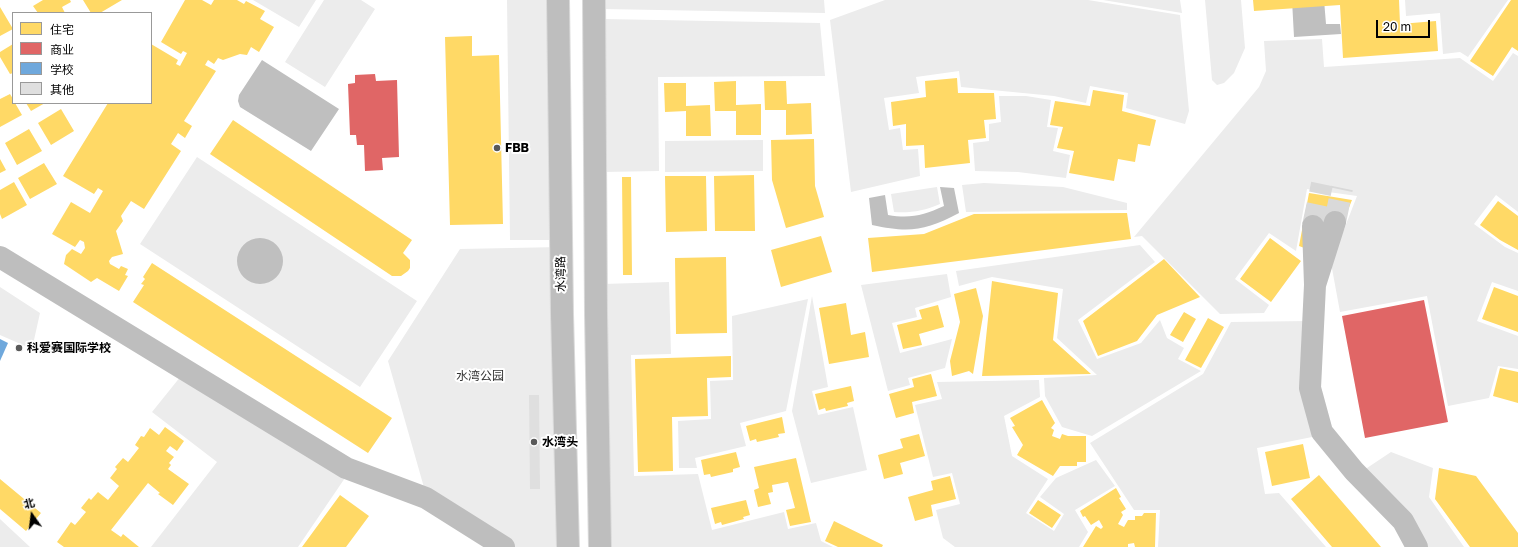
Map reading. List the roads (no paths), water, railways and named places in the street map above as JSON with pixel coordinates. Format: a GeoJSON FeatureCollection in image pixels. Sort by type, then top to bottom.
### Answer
{"type":"FeatureCollection","features":[{"type":"Feature","properties":{"kind":"main road","name":"水湾路"},"geometry":{"type":"LineString","coordinates":[[558,0],[562,314],[568,547]]}},
{"type":"Feature","properties":{"kind":"main road"},"geometry":{"type":"LineString","coordinates":[[594,0],[596,314],[600,547]]}},
{"type":"Feature","properties":{"kind":"main road"},"geometry":{"type":"LineString","coordinates":[[1315,285],[1335,222]]}},
{"type":"Feature","properties":{"kind":"main road"},"geometry":{"type":"LineString","coordinates":[[1313,226],[1315,285],[1310,388],[1322,432],[1354,470],[1403,521],[1417,547]]}},
{"type":"Feature","properties":{"kind":"main road"},"geometry":{"type":"LineString","coordinates":[[0,256],[346,468],[426,498],[504,547]]}},
{"type":"Feature","properties":{"kind":"tunnel"},"geometry":{"type":"LineString","coordinates":[[1313,226],[1322,184]]}},
{"type":"Feature","properties":{"kind":"tunnel"},"geometry":{"type":"LineString","coordinates":[[1335,222],[1342,188]]}},
{"type":"Feature","properties":{"kind":"place","name":"FBB"},"geometry":{"type":"Point","coordinates":[497,148]}},
{"type":"Feature","properties":{"kind":"place","name":"科爱赛国际学校"},"geometry":{"type":"Point","coordinates":[19,348]}},
{"type":"Feature","properties":{"kind":"place","name":"水湾头"},"geometry":{"type":"Point","coordinates":[534,442]}},
{"type":"Feature","properties":{"kind":"park label","name":"水湾公园"},"geometry":{"type":"Point","coordinates":[480,376]}}]}
